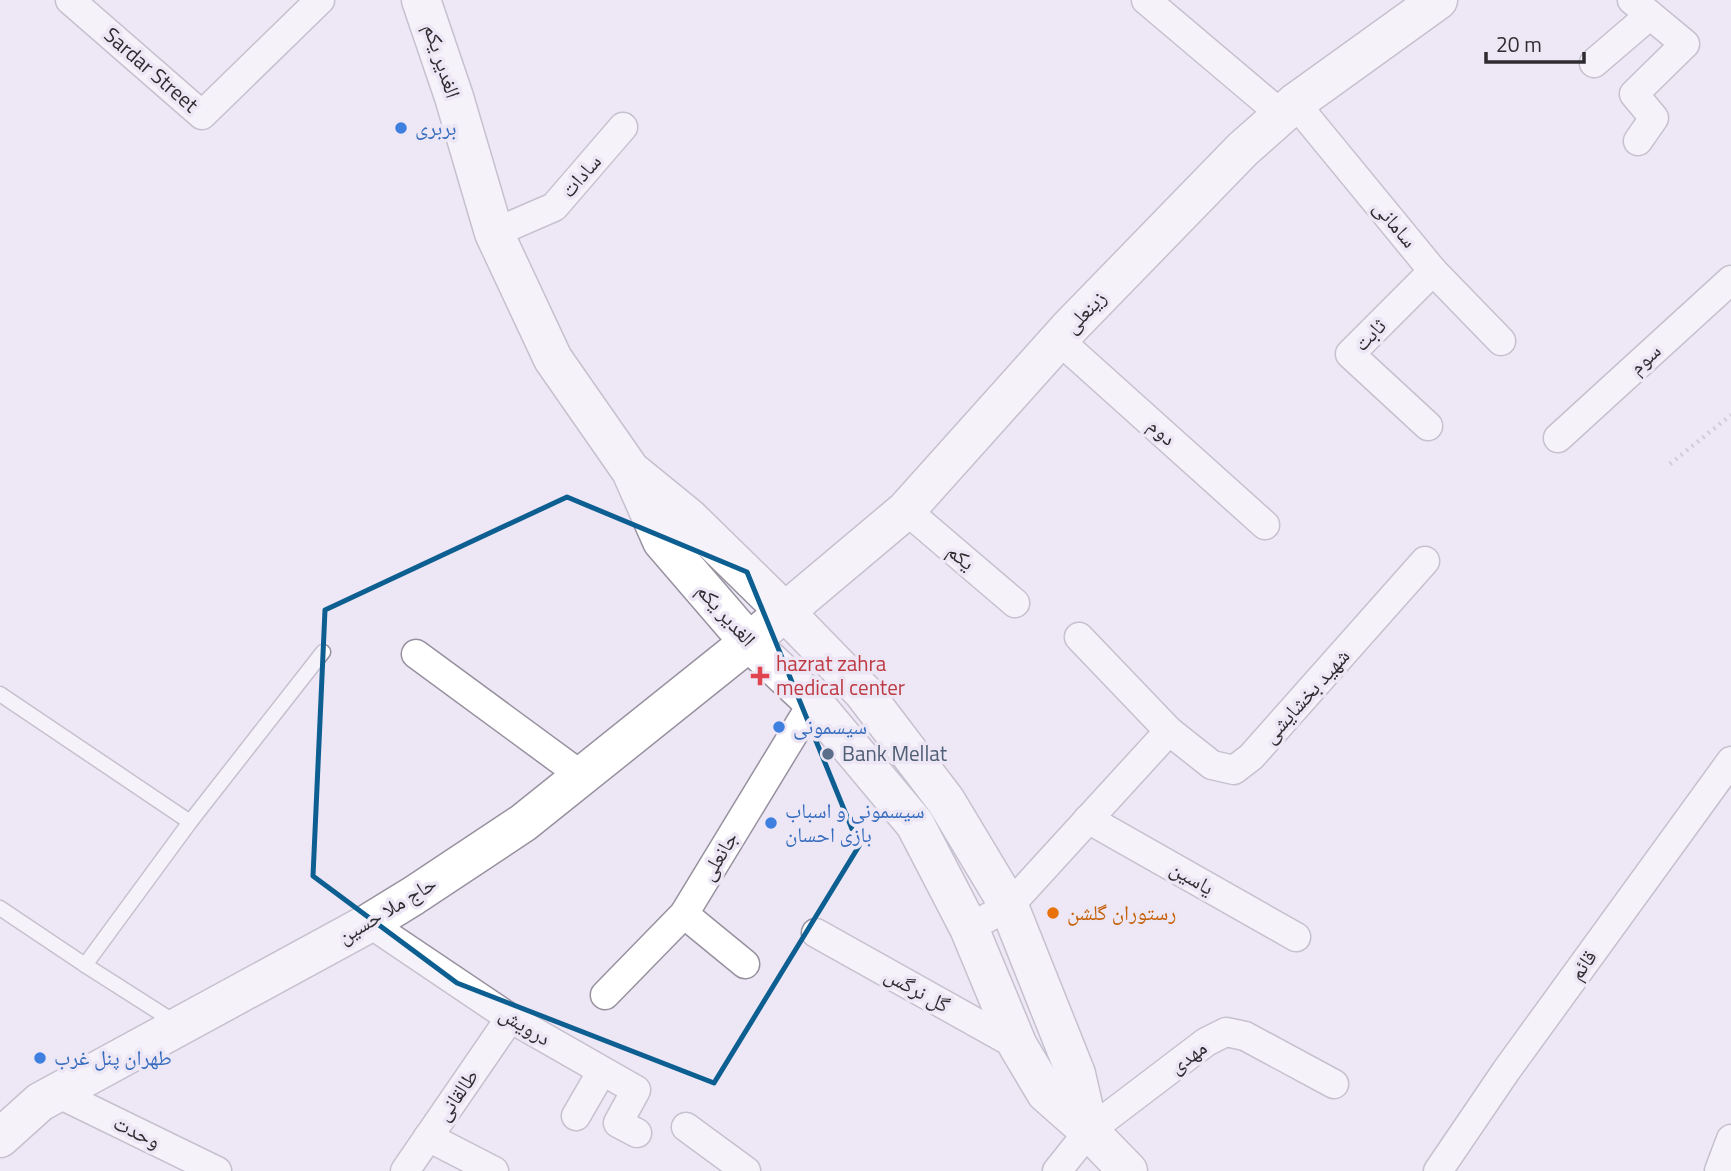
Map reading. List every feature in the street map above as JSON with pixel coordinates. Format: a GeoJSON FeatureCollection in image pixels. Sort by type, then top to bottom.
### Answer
{"type":"FeatureCollection","features":[{"type":"Feature","properties":{"kind":"street","name":"Sardar Street"},"geometry":{"type":"LineString","coordinates":[[70,0],[202,115],[320,0]]}},
{"type":"Feature","properties":{"kind":"street","name":"الغدیر یکم"},"geometry":{"type":"LineString","coordinates":[[421,0],[454,97],[494,233],[553,359],[631,471],[662,541],[749,642],[813,702],[915,824],[969,928],[1018,1046],[1046,1093],[1089,1131],[1128,1171]]}},
{"type":"Feature","properties":{"kind":"street","name":"سامانی"},"geometry":{"type":"LineString","coordinates":[[1146,0],[1289,109],[1433,271],[1501,341]]}},
{"type":"Feature","properties":{"kind":"street","name":"زینعلی"},"geometry":{"type":"LineString","coordinates":[[749,642],[906,510],[1059,340],[1243,149],[1289,109],[1438,0]]}},
{"type":"Feature","properties":{"kind":"street"},"geometry":{"type":"LineString","coordinates":[[1594,63],[1641,7],[1685,44],[1634,94],[1654,118],[1638,141]]}},
{"type":"Feature","properties":{"kind":"street","name":"سادات"},"geometry":{"type":"LineString","coordinates":[[494,233],[554,207],[623,127]]}},
{"type":"Feature","properties":{"kind":"street","name":"ثابت"},"geometry":{"type":"LineString","coordinates":[[1428,426],[1350,354],[1433,271]]}},
{"type":"Feature","properties":{"kind":"street","name":"سوم"},"geometry":{"type":"LineString","coordinates":[[1558,438],[1731,279]]}},
{"type":"Feature","properties":{"kind":"street","name":"دوم"},"geometry":{"type":"LineString","coordinates":[[1059,340],[1265,525]]}},
{"type":"Feature","properties":{"kind":"street"},"geometry":{"type":"LineString","coordinates":[[631,471],[689,518],[785,611],[863,692],[946,801],[1009,906],[1076,1074],[1089,1131],[1057,1171]]}},
{"type":"Feature","properties":{"kind":"street","name":"یکم"},"geometry":{"type":"LineString","coordinates":[[906,510],[1016,603]]}},
{"type":"Feature","properties":{"kind":"street","name":"شهید بخشایشی"},"geometry":{"type":"LineString","coordinates":[[1079,636],[1169,731],[1212,765],[1234,769],[1251,757],[1425,561]]}},
{"type":"Feature","properties":{"kind":"street","name":"حاج ملا حسین"},"geometry":{"type":"LineString","coordinates":[[0,1138],[40,1102],[414,897],[523,823],[749,642]]}},
{"type":"Feature","properties":{"kind":"street"},"geometry":{"type":"LineString","coordinates":[[416,654],[582,776]]}},
{"type":"Feature","properties":{"kind":"street","name":"جانعلی"},"geometry":{"type":"LineString","coordinates":[[605,995],[684,914],[813,702]]}},
{"type":"Feature","properties":{"kind":"street"},"geometry":{"type":"LineString","coordinates":[[969,928],[1009,906],[1169,731]]}},
{"type":"Feature","properties":{"kind":"street","name":"قائم"},"geometry":{"type":"LineString","coordinates":[[1438,1171],[1506,1071],[1731,761]]}},
{"type":"Feature","properties":{"kind":"street","name":"یاسین"},"geometry":{"type":"LineString","coordinates":[[1088,819],[1297,937]]}},
{"type":"Feature","properties":{"kind":"street"},"geometry":{"type":"LineString","coordinates":[[684,914],[745,964]]}},
{"type":"Feature","properties":{"kind":"street","name":"درویش"},"geometry":{"type":"LineString","coordinates":[[369,923],[510,1018],[636,1090],[618,1123],[637,1133]]}},
{"type":"Feature","properties":{"kind":"street","name":"گل نرگس"},"geometry":{"type":"LineString","coordinates":[[816,933],[1018,1046]]}},
{"type":"Feature","properties":{"kind":"street","name":"طالقانی"},"geometry":{"type":"LineString","coordinates":[[405,1171],[510,1018]]}},
{"type":"Feature","properties":{"kind":"street","name":"مهدی"},"geometry":{"type":"LineString","coordinates":[[1089,1131],[1206,1042],[1226,1032],[1245,1036],[1334,1084]]}},
{"type":"Feature","properties":{"kind":"street"},"geometry":{"type":"LineString","coordinates":[[576,1116],[602,1071]]}},
{"type":"Feature","properties":{"kind":"street","name":"وحدت"},"geometry":{"type":"LineString","coordinates":[[57,1093],[216,1171]]}},
{"type":"Feature","properties":{"kind":"street"},"geometry":{"type":"LineString","coordinates":[[686,1127],[746,1171]]}},
{"type":"Feature","properties":{"kind":"street"},"geometry":{"type":"LineString","coordinates":[[428,1137],[494,1171]]}},
{"type":"Feature","properties":{"kind":"street"},"geometry":{"type":"LineString","coordinates":[[1719,1171],[1731,1139]]}},
{"type":"Feature","properties":{"kind":"lane"},"geometry":{"type":"LineString","coordinates":[[85,965],[190,822],[323,652]]}},
{"type":"Feature","properties":{"kind":"lane"},"geometry":{"type":"LineString","coordinates":[[0,694],[190,822]]}},
{"type":"Feature","properties":{"kind":"lane"},"geometry":{"type":"LineString","coordinates":[[0,908],[181,1026]]}},
{"type":"Feature","properties":{"kind":"path"},"geometry":{"type":"LineString","coordinates":[[1670,464],[1731,415]]}},
{"type":"Feature","properties":{"kind":"highlighted area"},"geometry":{"type":"Polygon","coordinates":[[[567,497],[747,572],[859,846],[714,1083],[457,983],[313,876],[325,610],[567,497]]]}},
{"type":"Feature","properties":{"kind":"place","name":"بربری"},"geometry":{"type":"Point","coordinates":[401,128]}},
{"type":"Feature","properties":{"kind":"place","name":"hazrat zahra medical center"},"geometry":{"type":"Point","coordinates":[760,676]}},
{"type":"Feature","properties":{"kind":"place","name":"سیسمونی"},"geometry":{"type":"Point","coordinates":[779,727]}},
{"type":"Feature","properties":{"kind":"place","name":"Bank Mellat"},"geometry":{"type":"Point","coordinates":[828,754]}},
{"type":"Feature","properties":{"kind":"place","name":"سیسمونی و اسباب بازی احسان"},"geometry":{"type":"Point","coordinates":[771,823]}},
{"type":"Feature","properties":{"kind":"place","name":"رستوران گلشن"},"geometry":{"type":"Point","coordinates":[1053,913]}},
{"type":"Feature","properties":{"kind":"place","name":"طهران پنل غرب"},"geometry":{"type":"Point","coordinates":[40,1058]}}]}
